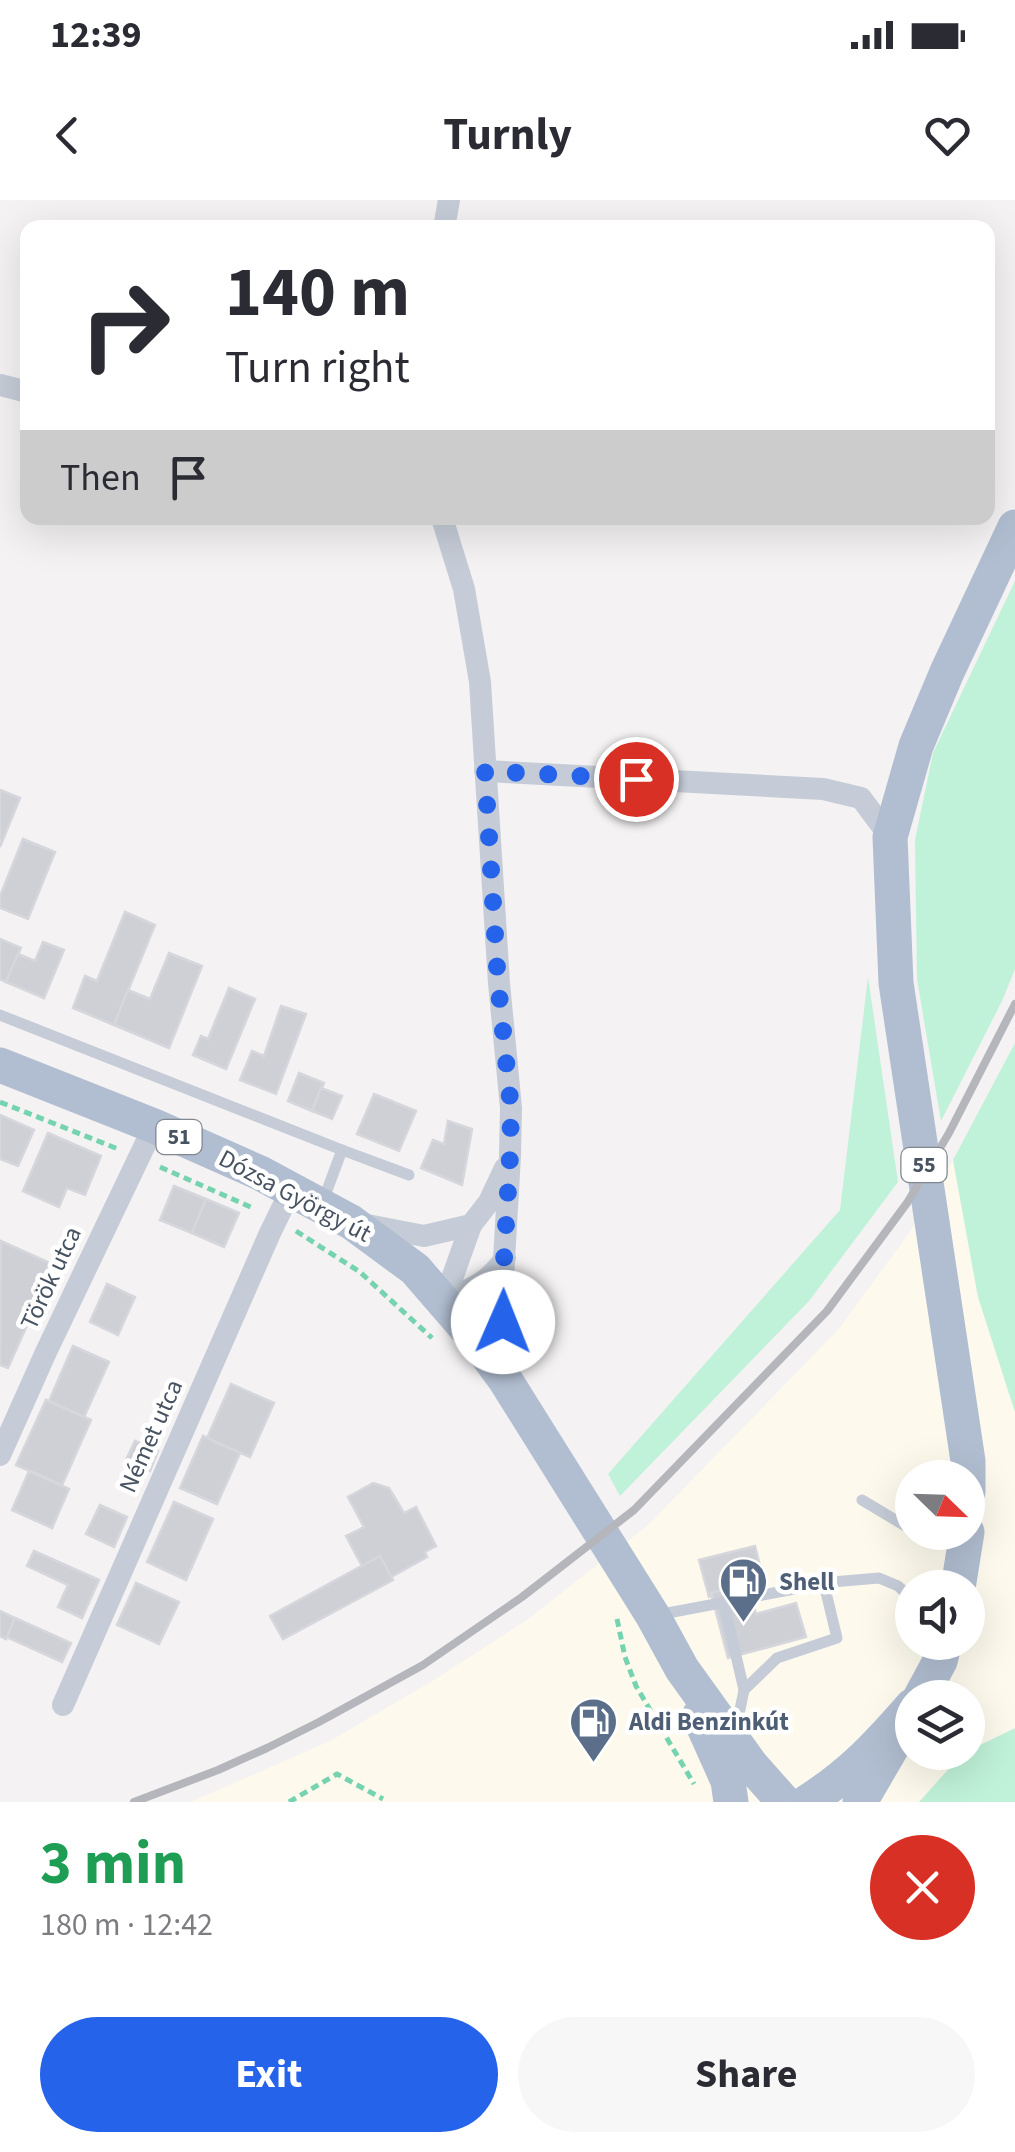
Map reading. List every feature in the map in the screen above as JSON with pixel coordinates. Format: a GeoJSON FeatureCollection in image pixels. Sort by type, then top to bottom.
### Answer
{"type":"FeatureCollection","features":[{"type":"Feature","properties":{"kind":"main road","name":"55"},"geometry":{"type":"LineString","coordinates":[[968,1460],[896,983],[890,838],[916,746],[1015,527]]}},
{"type":"Feature","properties":{"kind":"main road","name":"Dózsa György út"},"geometry":{"type":"LineString","coordinates":[[0,1065],[260,1173],[310,1209],[415,1269],[504,1378],[682,1668]]}},
{"type":"Feature","properties":{"kind":"main road","name":"51"},"geometry":{"type":"LineString","coordinates":[[682,1668],[728,1781],[717,1800]]}},
{"type":"Feature","properties":{"kind":"main road","name":"51"},"geometry":{"type":"LineString","coordinates":[[682,1668],[750,1765],[783,1802]]}},
{"type":"Feature","properties":{"kind":"main road"},"geometry":{"type":"LineString","coordinates":[[807,1802],[868,1756],[895,1727]]}},
{"type":"Feature","properties":{"kind":"main road"},"geometry":{"type":"LineString","coordinates":[[860,1802],[895,1739]]}},
{"type":"Feature","properties":{"kind":"street"},"geometry":{"type":"LineString","coordinates":[[444,525],[464,589],[480,682],[498,983],[511,1108],[502,1294],[504,1378]]}},
{"type":"Feature","properties":{"kind":"street"},"geometry":{"type":"LineString","coordinates":[[485,771],[824,789],[861,798],[890,838]]}},
{"type":"Feature","properties":{"kind":"street","name":"Török utca"},"geometry":{"type":"LineString","coordinates":[[0,1455],[154,1126]]}},
{"type":"Feature","properties":{"kind":"street"},"geometry":{"type":"LineString","coordinates":[[444,1301],[471,1225],[489,1202],[510,1156]]}},
{"type":"Feature","properties":{"kind":"street"},"geometry":{"type":"LineString","coordinates":[[310,1209],[424,1236],[471,1225]]}},
{"type":"Feature","properties":{"kind":"street","name":"Német utca"},"geometry":{"type":"LineString","coordinates":[[62,1705],[310,1209]]}},
{"type":"Feature","properties":{"kind":"street"},"geometry":{"type":"LineString","coordinates":[[444,1301],[484,1283],[505,1257]]}},
{"type":"Feature","properties":{"kind":"lane"},"geometry":{"type":"LineString","coordinates":[[0,1015],[409,1174]]}},
{"type":"Feature","properties":{"kind":"lane"},"geometry":{"type":"LineString","coordinates":[[310,1209],[342,1150]]}},
{"type":"Feature","properties":{"kind":"lane"},"geometry":{"type":"LineString","coordinates":[[862,1500],[895,1520]]}},
{"type":"Feature","properties":{"kind":"lane"},"geometry":{"type":"LineString","coordinates":[[653,1616],[824,1584],[879,1578],[895,1585]]}},
{"type":"Feature","properties":{"kind":"lane"},"geometry":{"type":"LineString","coordinates":[[744,1690],[777,1658],[837,1638],[824,1584]]}},
{"type":"Feature","properties":{"kind":"lane"},"geometry":{"type":"LineString","coordinates":[[724,1604],[744,1690],[734,1738]]}},
{"type":"Feature","properties":{"kind":"path"},"geometry":{"type":"LineString","coordinates":[[0,1102],[138,1158],[310,1209],[360,1272],[440,1346]]}},
{"type":"Feature","properties":{"kind":"path"},"geometry":{"type":"LineString","coordinates":[[614,1606],[624,1657],[636,1686],[717,1800]]}},
{"type":"Feature","properties":{"kind":"path"},"geometry":{"type":"LineString","coordinates":[[289,1802],[337,1774],[383,1799]]}},
{"type":"Feature","properties":{"kind":"shaded area"},"geometry":{"type":"Polygon","coordinates":[[[953,1160],[978,1297],[1015,1412],[1015,1728],[985,1743],[985,1680],[895,1680],[895,1770],[949,1770],[919,1802],[191,1802],[330,1741],[527,1620],[647,1526],[838,1330],[912,1229],[953,1160]]]}},
{"type":"Feature","properties":{"kind":"green space"},"geometry":{"type":"Polygon","coordinates":[[[1015,581],[1015,969],[941,1121],[917,979],[915,840],[933,753],[1015,581]]]}},
{"type":"Feature","properties":{"kind":"green space"},"geometry":{"type":"Polygon","coordinates":[[[868,977],[898,1182],[809,1301],[620,1496],[608,1474],[840,1210],[868,977]]]}},
{"type":"Feature","properties":{"kind":"green space"},"geometry":{"type":"Polygon","coordinates":[[[1015,1043],[1015,1412],[978,1297],[953,1160],[1015,1043]]]}},
{"type":"Feature","properties":{"kind":"green space"},"geometry":{"type":"Polygon","coordinates":[[[1015,1728],[1015,1802],[919,1802],[948,1770],[985,1770],[985,1743],[1015,1728]]]}},
{"type":"Feature","properties":{"kind":"building"},"geometry":{"type":"Polygon","coordinates":[[[0,790],[20,798],[0,847],[0,790]]]}},
{"type":"Feature","properties":{"kind":"building"},"geometry":{"type":"Polygon","coordinates":[[[23,839],[55,852],[28,919],[0,908],[0,896],[23,839]]]}},
{"type":"Feature","properties":{"kind":"building"},"geometry":{"type":"Polygon","coordinates":[[[125,912],[155,925],[114,1025],[73,1008],[85,976],[97,981],[125,912]]]}},
{"type":"Feature","properties":{"kind":"building"},"geometry":{"type":"Polygon","coordinates":[[[0,939],[21,948],[6,982],[0,979],[0,939]]]}},
{"type":"Feature","properties":{"kind":"building"},"geometry":{"type":"Polygon","coordinates":[[[43,942],[64,950],[44,998],[6,982],[18,954],[35,961],[43,942]]]}},
{"type":"Feature","properties":{"kind":"building"},"geometry":{"type":"Polygon","coordinates":[[[169,953],[202,966],[169,1048],[114,1025],[128,990],[150,999],[169,953]]]}},
{"type":"Feature","properties":{"kind":"building"},"geometry":{"type":"Polygon","coordinates":[[[229,988],[255,999],[226,1069],[193,1055],[201,1036],[208,1039],[229,988]]]}},
{"type":"Feature","properties":{"kind":"building"},"geometry":{"type":"Polygon","coordinates":[[[281,1006],[306,1014],[276,1094],[240,1080],[252,1051],[264,1056],[281,1006]]]}},
{"type":"Feature","properties":{"kind":"building"},"geometry":{"type":"Polygon","coordinates":[[[299,1073],[324,1083],[312,1111],[288,1101],[299,1073]]]}},
{"type":"Feature","properties":{"kind":"building"},"geometry":{"type":"Polygon","coordinates":[[[321,1088],[342,1096],[332,1119],[312,1111],[321,1088]]]}},
{"type":"Feature","properties":{"kind":"building"},"geometry":{"type":"Polygon","coordinates":[[[374,1094],[416,1111],[399,1151],[357,1134],[374,1094]]]}},
{"type":"Feature","properties":{"kind":"building"},"geometry":{"type":"Polygon","coordinates":[[[0,1115],[34,1130],[18,1166],[0,1159],[0,1115]]]}},
{"type":"Feature","properties":{"kind":"building"},"geometry":{"type":"Polygon","coordinates":[[[448,1121],[472,1129],[462,1185],[421,1168],[433,1140],[444,1144],[448,1121]]]}},
{"type":"Feature","properties":{"kind":"building"},"geometry":{"type":"Polygon","coordinates":[[[48,1133],[101,1156],[85,1195],[67,1188],[59,1207],[23,1191],[48,1133]]]}},
{"type":"Feature","properties":{"kind":"building"},"geometry":{"type":"Polygon","coordinates":[[[174,1186],[206,1199],[192,1233],[160,1220],[174,1186]]]}},
{"type":"Feature","properties":{"kind":"building"},"geometry":{"type":"Polygon","coordinates":[[[206,1199],[239,1213],[224,1247],[192,1233],[206,1199]]]}},
{"type":"Feature","properties":{"kind":"building"},"geometry":{"type":"Polygon","coordinates":[[[1,1241],[54,1265],[8,1368],[0,1365],[1,1241]]]}},
{"type":"Feature","properties":{"kind":"building"},"geometry":{"type":"Polygon","coordinates":[[[107,1284],[135,1297],[118,1335],[90,1322],[107,1284]]]}},
{"type":"Feature","properties":{"kind":"building"},"geometry":{"type":"Polygon","coordinates":[[[73,1346],[109,1362],[84,1417],[49,1401],[73,1346]]]}},
{"type":"Feature","properties":{"kind":"building"},"geometry":{"type":"Polygon","coordinates":[[[231,1384],[274,1403],[250,1457],[207,1438],[231,1384]]]}},
{"type":"Feature","properties":{"kind":"building"},"geometry":{"type":"Polygon","coordinates":[[[46,1400],[91,1420],[62,1485],[16,1465],[46,1400]]]}},
{"type":"Feature","properties":{"kind":"building"},"geometry":{"type":"Polygon","coordinates":[[[203,1436],[240,1453],[217,1504],[180,1488],[203,1436]]]}},
{"type":"Feature","properties":{"kind":"building"},"geometry":{"type":"Polygon","coordinates":[[[135,1441],[158,1451],[150,1471],[126,1460],[135,1441]]]}},
{"type":"Feature","properties":{"kind":"building"},"geometry":{"type":"Polygon","coordinates":[[[29,1471],[69,1489],[52,1528],[12,1510],[29,1471]]]}},
{"type":"Feature","properties":{"kind":"building"},"geometry":{"type":"Polygon","coordinates":[[[373,1483],[389,1488],[404,1513],[416,1507],[436,1546],[425,1552],[427,1557],[391,1577],[380,1556],[362,1566],[346,1536],[364,1527],[348,1497],[373,1483]]]}},
{"type":"Feature","properties":{"kind":"building"},"geometry":{"type":"Polygon","coordinates":[[[174,1502],[213,1519],[186,1580],[147,1562],[174,1502]]]}},
{"type":"Feature","properties":{"kind":"building"},"geometry":{"type":"Polygon","coordinates":[[[100,1505],[127,1517],[114,1547],[86,1534],[100,1505]]]}},
{"type":"Feature","properties":{"kind":"building"},"geometry":{"type":"Polygon","coordinates":[[[755,1546],[764,1582],[709,1597],[699,1560],[755,1546]]]}},
{"type":"Feature","properties":{"kind":"building"},"geometry":{"type":"Polygon","coordinates":[[[34,1551],[99,1580],[82,1618],[58,1607],[68,1585],[27,1566],[34,1551]]]}},
{"type":"Feature","properties":{"kind":"building"},"geometry":{"type":"Polygon","coordinates":[[[380,1556],[393,1580],[283,1639],[270,1616],[380,1556]]]}},
{"type":"Feature","properties":{"kind":"building"},"geometry":{"type":"Polygon","coordinates":[[[136,1583],[179,1602],[159,1644],[117,1625],[136,1583]]]}},
{"type":"Feature","properties":{"kind":"building"},"geometry":{"type":"Polygon","coordinates":[[[748,1583],[756,1614],[796,1603],[806,1637],[728,1658],[711,1593],[748,1583]]]}},
{"type":"Feature","properties":{"kind":"building"},"geometry":{"type":"Polygon","coordinates":[[[0,1611],[15,1618],[6,1639],[0,1636],[0,1611]]]}},
{"type":"Feature","properties":{"kind":"building"},"geometry":{"type":"Polygon","coordinates":[[[15,1618],[71,1643],[62,1662],[7,1637],[15,1618]]]}},
{"type":"Feature","properties":{"kind":"railway"},"geometry":{"type":"LineString","coordinates":[[134,1802],[267,1748],[423,1665],[522,1597],[634,1510],[827,1311],[907,1203],[949,1133],[1015,1004]]}},
{"type":"Feature","properties":{"kind":"place","name":"Shell"},"geometry":{"type":"Point","coordinates":[744,1624]}},
{"type":"Feature","properties":{"kind":"place","name":"Aldi Benzinkút"},"geometry":{"type":"Point","coordinates":[594,1764]}},
{"type":"Feature","properties":{"kind":"route"},"geometry":{"type":"LineString","coordinates":[[503,1322],[511,1108],[498,983],[485,771],[636,779]]}}]}
